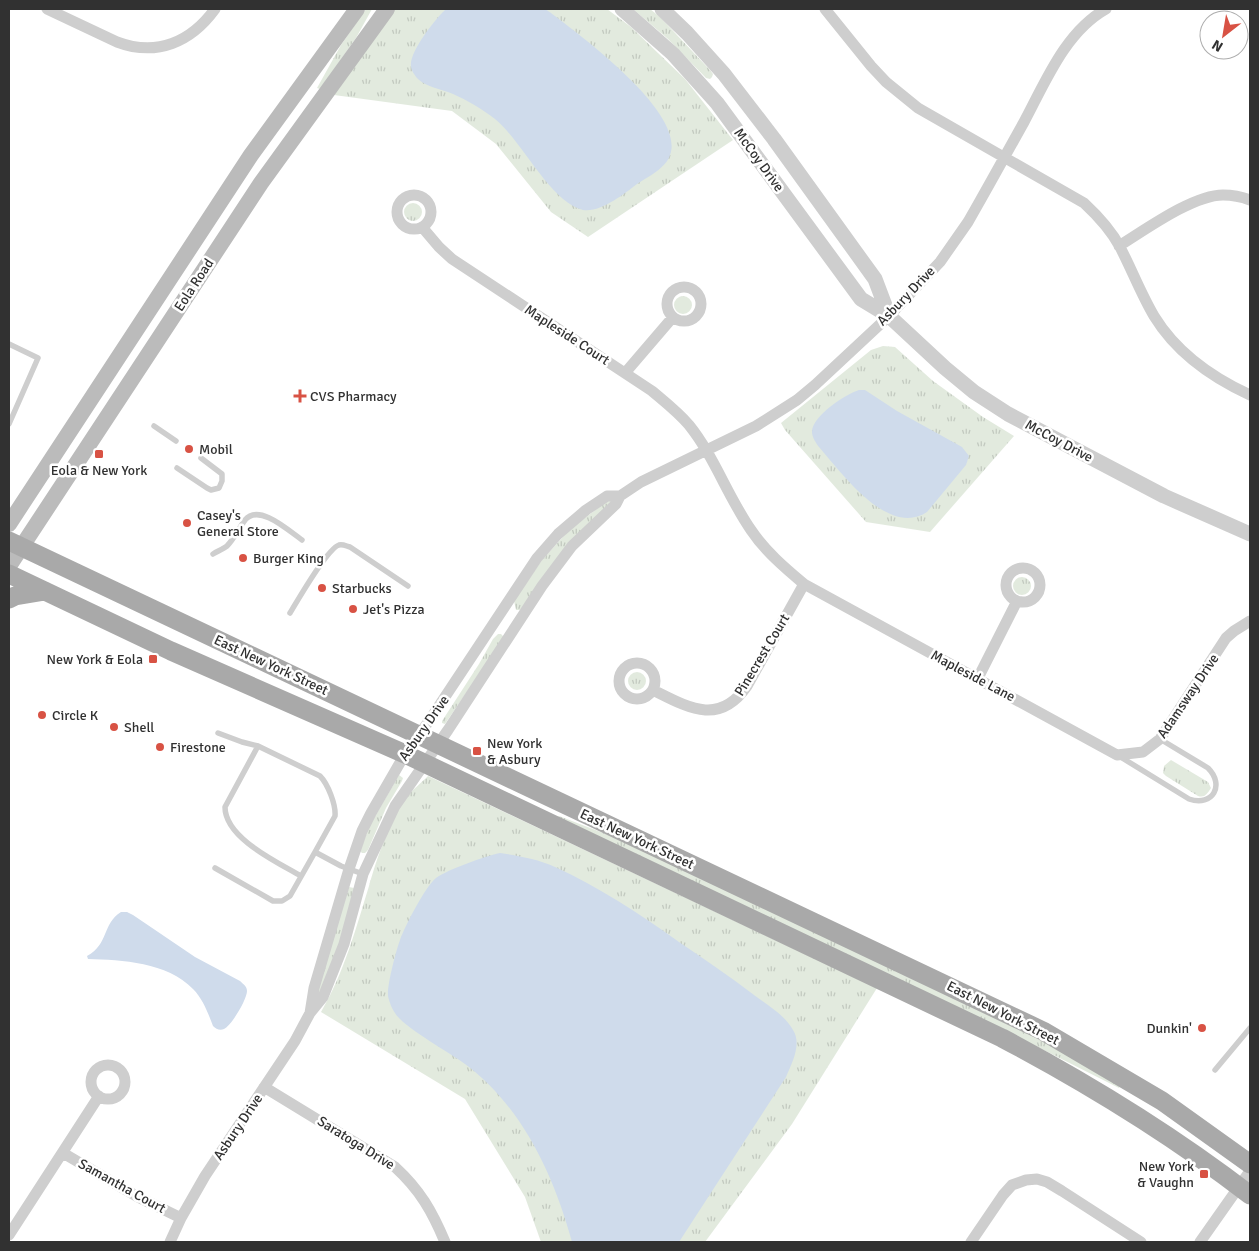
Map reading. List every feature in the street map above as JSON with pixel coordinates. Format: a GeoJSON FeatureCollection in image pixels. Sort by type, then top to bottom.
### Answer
{"type":"FeatureCollection","features":[{"type":"Feature","properties":{"kind":"main road","name":"Eola Road"},"geometry":{"type":"LineString","coordinates":[[9,524],[246,163],[357,9]]}},
{"type":"Feature","properties":{"kind":"main road","name":"Eola Road"},"geometry":{"type":"LineString","coordinates":[[9,566],[15,544],[261,183],[386,9]]}},
{"type":"Feature","properties":{"kind":"main road","name":"East New York Street"},"geometry":{"type":"LineString","coordinates":[[15,544],[1043,1031],[1162,1101],[1250,1164]]}},
{"type":"Feature","properties":{"kind":"main road","name":"East New York Street"},"geometry":{"type":"LineString","coordinates":[[9,574],[196,662],[405,754],[1019,1047],[1122,1105],[1245,1191]]}},
{"type":"Feature","properties":{"kind":"main road"},"geometry":{"type":"LineString","coordinates":[[9,600],[15,596],[45,591]]}},
{"type":"Feature","properties":{"kind":"street"},"geometry":{"type":"LineString","coordinates":[[47,9],[117,42],[144,48],[166,47],[189,36],[203,24],[215,9]]}},
{"type":"Feature","properties":{"kind":"street","name":"McCoy Drive"},"geometry":{"type":"LineString","coordinates":[[622,9],[673,54],[717,103],[861,299],[889,316],[974,392],[1008,414],[1164,496],[1250,534]]}},
{"type":"Feature","properties":{"kind":"street","name":"McCoy Drive"},"geometry":{"type":"LineString","coordinates":[[662,9],[687,33],[724,74],[774,139],[875,279],[889,316]]}},
{"type":"Feature","properties":{"kind":"street"},"geometry":{"type":"LineString","coordinates":[[827,9],[871,66],[903,97],[935,119],[1084,203],[1106,226],[1119,246],[1154,316],[1172,339],[1194,360],[1218,378],[1250,395]]}},
{"type":"Feature","properties":{"kind":"street","name":"Asbury Drive"},"geometry":{"type":"LineString","coordinates":[[170,1242],[181,1218],[206,1176],[295,1041],[310,1013],[323,997],[344,944],[363,874],[395,806],[425,764],[542,586],[572,546],[616,504],[620,496],[641,482],[756,426],[797,400],[889,316],[940,262],[956,241],[1067,47],[1088,22],[1106,9]]}},
{"type":"Feature","properties":{"kind":"street"},"geometry":{"type":"LineString","coordinates":[[1119,246],[1176,212],[1204,198],[1223,195],[1250,200]]}},
{"type":"Feature","properties":{"kind":"street","name":"Mapleside Court"},"geometry":{"type":"LineString","coordinates":[[422,227],[452,259],[652,391],[674,409],[690,426],[705,450]]}},
{"type":"Feature","properties":{"kind":"street"},"geometry":{"type":"LineString","coordinates":[[625,373],[673,317]]}},
{"type":"Feature","properties":{"kind":"street","name":"Mapleside Lane"},"geometry":{"type":"LineString","coordinates":[[705,450],[752,532],[782,566],[804,584],[1117,755]]}},
{"type":"Feature","properties":{"kind":"street","name":"Asbury Drive"},"geometry":{"type":"LineString","coordinates":[[310,1013],[314,988],[349,870],[362,831],[382,792],[405,754],[541,554],[558,534],[586,510],[607,496],[620,496]]}},
{"type":"Feature","properties":{"kind":"street","name":"Pinecrest Court"},"geometry":{"type":"LineString","coordinates":[[653,690],[684,706],[700,710],[710,711],[736,700],[747,686],[804,584]]}},
{"type":"Feature","properties":{"kind":"street"},"geometry":{"type":"LineString","coordinates":[[978,678],[1016,601]]}},
{"type":"Feature","properties":{"kind":"street","name":"Adamsway Drive"},"geometry":{"type":"LineString","coordinates":[[1117,755],[1142,752],[1160,740],[1226,638],[1234,630],[1250,621]]}},
{"type":"Feature","properties":{"kind":"street","name":"Saratoga Drive"},"geometry":{"type":"LineString","coordinates":[[264,1087],[395,1167],[421,1195],[435,1218],[445,1242]]}},
{"type":"Feature","properties":{"kind":"street","name":"Samantha Court"},"geometry":{"type":"LineString","coordinates":[[9,1235],[98,1096]]}},
{"type":"Feature","properties":{"kind":"street","name":"Samantha Court"},"geometry":{"type":"LineString","coordinates":[[62,1153],[138,1197],[181,1218]]}},
{"type":"Feature","properties":{"kind":"street"},"geometry":{"type":"LineString","coordinates":[[1200,1242],[1245,1191],[1250,1171]]}},
{"type":"Feature","properties":{"kind":"street"},"geometry":{"type":"LineString","coordinates":[[971,1242],[1012,1185],[1026,1180],[1037,1179],[1047,1182],[1062,1191],[1141,1242]]}},
{"type":"Feature","properties":{"kind":"lane"},"geometry":{"type":"LineString","coordinates":[[9,344],[38,358],[9,424]]}},
{"type":"Feature","properties":{"kind":"lane"},"geometry":{"type":"LineString","coordinates":[[154,426],[176,441]]}},
{"type":"Feature","properties":{"kind":"lane"},"geometry":{"type":"LineString","coordinates":[[177,468],[207,488],[212,490],[219,488],[222,474],[201,458]]}},
{"type":"Feature","properties":{"kind":"lane"},"geometry":{"type":"LineString","coordinates":[[213,554],[227,546],[247,518],[259,514],[267,516],[302,540]]}},
{"type":"Feature","properties":{"kind":"lane"},"geometry":{"type":"LineString","coordinates":[[290,613],[327,555],[338,545],[343,544],[350,547],[408,586]]}},
{"type":"Feature","properties":{"kind":"lane"},"geometry":{"type":"LineString","coordinates":[[215,868],[273,901],[282,901],[290,896],[335,816],[336,810],[324,780],[320,776],[258,746],[218,733]]}},
{"type":"Feature","properties":{"kind":"lane","name":"Mapleside Lane"},"geometry":{"type":"LineString","coordinates":[[1117,755],[1189,799],[1202,802],[1209,799],[1216,789],[1214,774],[1208,768],[1160,740]]}},
{"type":"Feature","properties":{"kind":"lane"},"geometry":{"type":"LineString","coordinates":[[258,746],[224,807],[225,816],[232,828],[249,845],[301,876]]}},
{"type":"Feature","properties":{"kind":"lane"},"geometry":{"type":"LineString","coordinates":[[315,852],[349,870],[363,874]]}},
{"type":"Feature","properties":{"kind":"lane"},"geometry":{"type":"LineString","coordinates":[[1215,1070],[1250,1028]]}},
{"type":"Feature","properties":{"kind":"green space"},"geometry":{"type":"Polygon","coordinates":[[[366,9],[372,9],[356,38],[320,89],[317,88],[341,45],[366,9]]]}},
{"type":"Feature","properties":{"kind":"green space"},"geometry":{"type":"Polygon","coordinates":[[[395,9],[607,9],[631,27],[685,79],[733,140],[588,237],[551,212],[496,144],[452,111],[334,95],[395,9]]]}},
{"type":"Feature","properties":{"kind":"green space"},"geometry":{"type":"Polygon","coordinates":[[[633,9],[650,9],[660,17],[710,70],[713,74],[712,77],[710,79],[706,78],[668,39],[633,9]]]}},
{"type":"Feature","properties":{"kind":"green space"},"geometry":{"type":"Polygon","coordinates":[[[413,203],[419,206],[422,212],[419,218],[413,221],[407,218],[404,212],[407,206],[413,203]]]}},
{"type":"Feature","properties":{"kind":"green space"},"geometry":{"type":"Polygon","coordinates":[[[683,296],[689,299],[692,305],[689,311],[683,314],[677,311],[674,305],[677,299],[683,296]]]}},
{"type":"Feature","properties":{"kind":"green space"},"geometry":{"type":"Polygon","coordinates":[[[883,346],[895,347],[933,381],[983,417],[1014,436],[930,532],[866,522],[785,430],[781,423],[871,350],[883,346]]]}},
{"type":"Feature","properties":{"kind":"green space"},"geometry":{"type":"Polygon","coordinates":[[[610,499],[615,499],[520,610],[516,610],[514,601],[542,560],[570,529],[610,499]]]}},
{"type":"Feature","properties":{"kind":"green space"},"geometry":{"type":"Polygon","coordinates":[[[1022,577],[1028,580],[1031,586],[1028,592],[1022,595],[1016,592],[1013,586],[1016,580],[1022,577]]]}},
{"type":"Feature","properties":{"kind":"green space"},"geometry":{"type":"Polygon","coordinates":[[[498,634],[504,637],[445,724],[442,723],[493,639],[498,634]]]}},
{"type":"Feature","properties":{"kind":"green space"},"geometry":{"type":"Polygon","coordinates":[[[637,672],[645,677],[646,681],[641,689],[637,690],[629,685],[628,681],[633,673],[637,672]]]}},
{"type":"Feature","properties":{"kind":"green space"},"geometry":{"type":"Polygon","coordinates":[[[1171,760],[1208,782],[1211,788],[1207,794],[1198,796],[1166,776],[1163,773],[1164,766],[1171,760]]]}},
{"type":"Feature","properties":{"kind":"green space"},"geometry":{"type":"Polygon","coordinates":[[[399,775],[403,778],[402,781],[386,808],[368,850],[362,853],[360,851],[370,825],[399,775]]]}},
{"type":"Feature","properties":{"kind":"green space"},"geometry":{"type":"Polygon","coordinates":[[[428,776],[877,988],[792,1124],[705,1242],[541,1242],[525,1197],[465,1099],[321,1012],[343,966],[384,840],[406,798],[428,776]]]}},
{"type":"Feature","properties":{"kind":"green space"},"geometry":{"type":"Polygon","coordinates":[[[559,816],[624,841],[978,1008],[1057,1048],[1121,1085],[1119,1088],[1000,1028],[557,818],[559,816]]]}},
{"type":"Feature","properties":{"kind":"green space"},"geometry":{"type":"Polygon","coordinates":[[[349,887],[354,888],[343,933],[320,995],[315,997],[349,887]]]}},
{"type":"Feature","properties":{"kind":"water"},"geometry":{"type":"Polygon","coordinates":[[[446,9],[545,9],[551,13],[606,57],[647,98],[662,118],[671,138],[668,160],[656,172],[604,206],[597,209],[583,210],[571,205],[548,184],[516,142],[495,119],[464,99],[425,84],[414,75],[411,66],[414,52],[430,27],[446,9]]]}},
{"type":"Feature","properties":{"kind":"water"},"geometry":{"type":"Polygon","coordinates":[[[859,390],[865,390],[897,411],[962,447],[969,456],[966,465],[927,512],[912,518],[897,516],[881,509],[867,499],[853,485],[814,440],[813,426],[823,413],[838,401],[859,390]]]}},
{"type":"Feature","properties":{"kind":"water"},"geometry":{"type":"Polygon","coordinates":[[[500,853],[548,864],[587,883],[619,902],[649,921],[775,1011],[790,1025],[796,1035],[795,1054],[786,1077],[679,1242],[572,1242],[556,1192],[545,1168],[519,1121],[503,1100],[465,1064],[407,1025],[395,1013],[392,1007],[388,991],[396,952],[406,926],[426,890],[436,878],[449,871],[500,853]]]}},
{"type":"Feature","properties":{"kind":"water"},"geometry":{"type":"Polygon","coordinates":[[[121,912],[133,915],[195,957],[245,985],[247,991],[245,1000],[227,1027],[221,1030],[213,1026],[205,1006],[197,993],[182,980],[170,973],[143,964],[88,959],[87,956],[99,946],[111,922],[121,912]]]}},
{"type":"Feature","properties":{"kind":"place","name":"CVS Pharmacy"},"geometry":{"type":"Point","coordinates":[300,396]}},
{"type":"Feature","properties":{"kind":"place","name":"Mobil"},"geometry":{"type":"Point","coordinates":[189,449]}},
{"type":"Feature","properties":{"kind":"place","name":"Eola & New York"},"geometry":{"type":"Point","coordinates":[99,454]}},
{"type":"Feature","properties":{"kind":"place","name":"Casey's General Store"},"geometry":{"type":"Point","coordinates":[187,523]}},
{"type":"Feature","properties":{"kind":"place","name":"Burger King"},"geometry":{"type":"Point","coordinates":[243,558]}},
{"type":"Feature","properties":{"kind":"place","name":"Starbucks"},"geometry":{"type":"Point","coordinates":[322,588]}},
{"type":"Feature","properties":{"kind":"place","name":"Jet's Pizza"},"geometry":{"type":"Point","coordinates":[353,609]}},
{"type":"Feature","properties":{"kind":"place","name":"New York & Eola"},"geometry":{"type":"Point","coordinates":[153,659]}},
{"type":"Feature","properties":{"kind":"place","name":"Circle K"},"geometry":{"type":"Point","coordinates":[42,715]}},
{"type":"Feature","properties":{"kind":"place","name":"Shell"},"geometry":{"type":"Point","coordinates":[114,727]}},
{"type":"Feature","properties":{"kind":"place","name":"Firestone"},"geometry":{"type":"Point","coordinates":[160,747]}},
{"type":"Feature","properties":{"kind":"place","name":"New York & Asbury"},"geometry":{"type":"Point","coordinates":[477,751]}},
{"type":"Feature","properties":{"kind":"place","name":"Dunkin'"},"geometry":{"type":"Point","coordinates":[1202,1028]}},
{"type":"Feature","properties":{"kind":"place","name":"New York & Vaughn"},"geometry":{"type":"Point","coordinates":[1204,1174]}}]}
